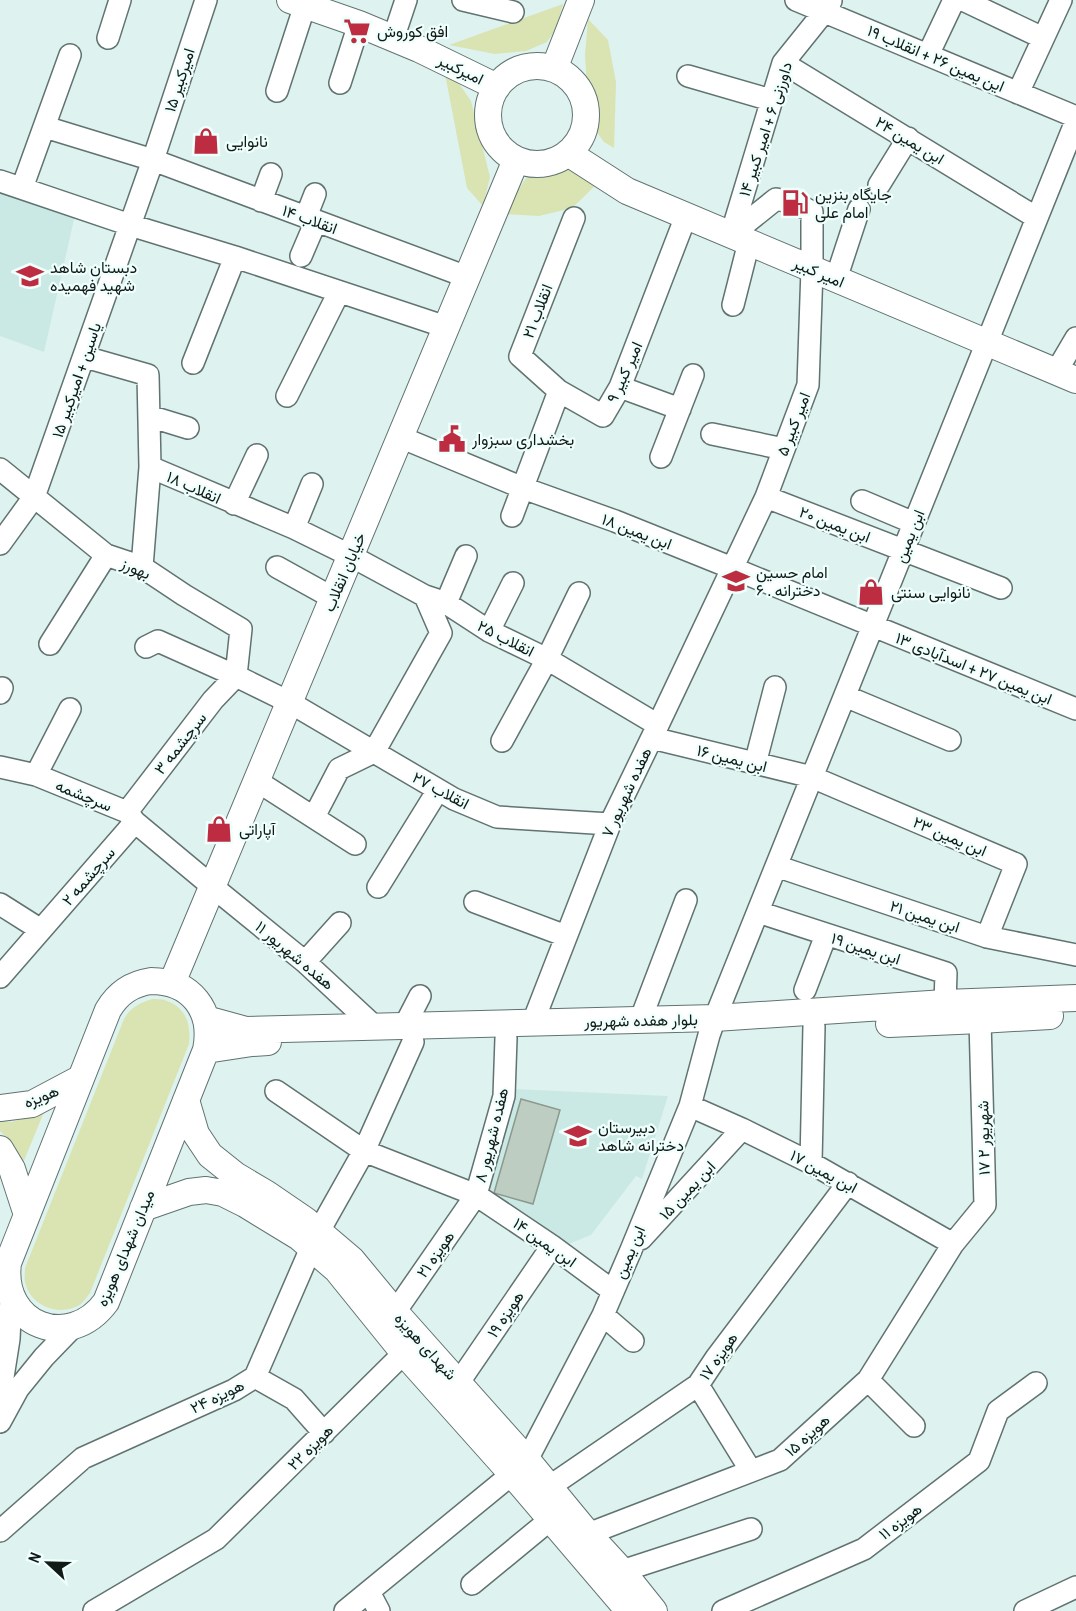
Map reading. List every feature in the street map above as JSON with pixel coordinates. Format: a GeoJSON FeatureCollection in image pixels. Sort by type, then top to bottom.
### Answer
{"type":"FeatureCollection","features":[{"type":"Feature","properties":{"kind":"main road"},"geometry":{"type":"LineString","coordinates":[[554,69],[581,0]]}},
{"type":"Feature","properties":{"kind":"main road","name":"امیرکبیر"},"geometry":{"type":"LineString","coordinates":[[298,3],[419,49],[496,87]]}},
{"type":"Feature","properties":{"kind":"main road"},"geometry":{"type":"LineString","coordinates":[[533,66],[554,69],[571,80],[583,97],[586,117],[581,137],[568,153],[552,162],[534,164],[516,160],[502,150],[492,136],[488,119],[489,102],[496,87],[513,72],[533,66]]}},
{"type":"Feature","properties":{"kind":"main road","name":"امیر کبیر"},"geometry":{"type":"LineString","coordinates":[[568,153],[627,190],[1066,376]]}},
{"type":"Feature","properties":{"kind":"main road","name":"خیابان انقلاب"},"geometry":{"type":"LineString","coordinates":[[172,984],[516,160]]}},
{"type":"Feature","properties":{"kind":"main road"},"geometry":{"type":"LineString","coordinates":[[73,1327],[52,1328],[32,1320],[16,1305],[6,1281],[8,1263],[108,1011],[121,993],[130,987],[140,983],[162,981],[190,994],[198,1001],[206,1019]]}},
{"type":"Feature","properties":{"kind":"main road","name":"بلوار هفده شهریور"},"geometry":{"type":"LineString","coordinates":[[206,1050],[252,1042],[409,1034],[532,1022],[640,1021],[712,1027],[945,1003],[1076,998]]}},
{"type":"Feature","properties":{"kind":"main road","name":"بلوار هفده شهریور"},"geometry":{"type":"LineString","coordinates":[[206,1019],[246,1030],[374,1026],[409,1034],[506,1038],[712,1027],[814,1026],[1076,1014]]}},
{"type":"Feature","properties":{"kind":"main road","name":"میدان شهدای هویزه"},"geometry":{"type":"LineString","coordinates":[[73,1327],[92,1318],[106,1302],[206,1050],[208,1040],[206,1019]]}},
{"type":"Feature","properties":{"kind":"main road","name":"هویزه"},"geometry":{"type":"LineString","coordinates":[[0,1108],[32,1104],[81,1078]]}},
{"type":"Feature","properties":{"kind":"main road","name":"شهدای هویزه"},"geometry":{"type":"LineString","coordinates":[[186,1100],[196,1134],[210,1155],[235,1175],[267,1194],[315,1239],[404,1353],[519,1467],[549,1487],[654,1611]]}},
{"type":"Feature","properties":{"kind":"main road"},"geometry":{"type":"LineString","coordinates":[[0,1149],[12,1170],[27,1215]]}},
{"type":"Feature","properties":{"kind":"main road","name":"شهدای هویزه"},"geometry":{"type":"LineString","coordinates":[[143,1208],[189,1192],[206,1190],[223,1193],[299,1237],[315,1239],[352,1260],[395,1312],[459,1382],[519,1467],[550,1520],[629,1611]]}},
{"type":"Feature","properties":{"kind":"street"},"geometry":{"type":"LineString","coordinates":[[108,38],[120,0]]}},
{"type":"Feature","properties":{"kind":"street","name":"امیرکبیر ۱۵"},"geometry":{"type":"LineString","coordinates":[[153,160],[206,0]]}},
{"type":"Feature","properties":{"kind":"street"},"geometry":{"type":"LineString","coordinates":[[393,39],[406,0]]}},
{"type":"Feature","properties":{"kind":"street"},"geometry":{"type":"LineString","coordinates":[[463,0],[513,12]]}},
{"type":"Feature","properties":{"kind":"street","name":"این یمین ۲۶ + انقلاب ۱۹"},"geometry":{"type":"LineString","coordinates":[[796,0],[828,6],[928,55],[1076,119]]}},
{"type":"Feature","properties":{"kind":"street"},"geometry":{"type":"LineString","coordinates":[[928,55],[954,0]]}},
{"type":"Feature","properties":{"kind":"street"},"geometry":{"type":"LineString","coordinates":[[963,0],[1043,38]]}},
{"type":"Feature","properties":{"kind":"street"},"geometry":{"type":"LineString","coordinates":[[1018,93],[1061,0]]}},
{"type":"Feature","properties":{"kind":"street"},"geometry":{"type":"LineString","coordinates":[[277,91],[298,3]]}},
{"type":"Feature","properties":{"kind":"street","name":"داورزنی ۶ + امیر کبیر ۱۴"},"geometry":{"type":"LineString","coordinates":[[733,305],[740,238],[771,100],[783,63],[828,6]]}},
{"type":"Feature","properties":{"kind":"street"},"geometry":{"type":"LineString","coordinates":[[340,83],[358,24]]}},
{"type":"Feature","properties":{"kind":"street"},"geometry":{"type":"LineString","coordinates":[[22,188],[70,55]]}},
{"type":"Feature","properties":{"kind":"street","name":"ابن یمین ۲۴"},"geometry":{"type":"LineString","coordinates":[[783,63],[1037,218]]}},
{"type":"Feature","properties":{"kind":"street"},"geometry":{"type":"LineString","coordinates":[[688,76],[771,100]]}},
{"type":"Feature","properties":{"kind":"street","name":"ابن یمین"},"geometry":{"type":"LineString","coordinates":[[345,1611],[519,1467],[603,1315],[690,1106],[712,1027],[1076,119]]}},
{"type":"Feature","properties":{"kind":"street","name":"انقلاب ۱۴"},"geometry":{"type":"LineString","coordinates":[[45,127],[153,160],[467,277]]}},
{"type":"Feature","properties":{"kind":"street"},"geometry":{"type":"LineString","coordinates":[[879,185],[908,138]]}},
{"type":"Feature","properties":{"kind":"street","name":"یاسین + امیرکبیر ۱۵"},"geometry":{"type":"LineString","coordinates":[[0,544],[34,497],[153,160]]}},
{"type":"Feature","properties":{"kind":"street"},"geometry":{"type":"LineString","coordinates":[[261,201],[271,174]]}},
{"type":"Feature","properties":{"kind":"street"},"geometry":{"type":"LineString","coordinates":[[0,181],[446,327]]}},
{"type":"Feature","properties":{"kind":"street"},"geometry":{"type":"LineString","coordinates":[[301,256],[315,194]]}},
{"type":"Feature","properties":{"kind":"street","name":"امیر کبیر ۵"},"geometry":{"type":"LineString","coordinates":[[732,568],[766,497],[808,385],[812,212],[795,203],[776,199],[740,238]]}},
{"type":"Feature","properties":{"kind":"street"},"geometry":{"type":"LineString","coordinates":[[836,279],[859,209]]}},
{"type":"Feature","properties":{"kind":"street","name":"امیر کبیر ۹"},"geometry":{"type":"LineString","coordinates":[[558,391],[603,416],[620,387],[686,216]]}},
{"type":"Feature","properties":{"kind":"street","name":"انقلاب ۲۱"},"geometry":{"type":"LineString","coordinates":[[558,391],[520,356],[574,218]]}},
{"type":"Feature","properties":{"kind":"street"},"geometry":{"type":"LineString","coordinates":[[194,363],[235,257]]}},
{"type":"Feature","properties":{"kind":"street"},"geometry":{"type":"LineString","coordinates":[[287,396],[339,292]]}},
{"type":"Feature","properties":{"kind":"street"},"geometry":{"type":"LineString","coordinates":[[1066,376],[1076,338]]}},
{"type":"Feature","properties":{"kind":"street","name":"انقلاب ۱۸"},"geometry":{"type":"LineString","coordinates":[[85,357],[148,375],[150,467],[294,528],[351,556]]}},
{"type":"Feature","properties":{"kind":"street"},"geometry":{"type":"LineString","coordinates":[[661,457],[693,375]]}},
{"type":"Feature","properties":{"kind":"street"},"geometry":{"type":"LineString","coordinates":[[620,387],[680,409]]}},
{"type":"Feature","properties":{"kind":"street"},"geometry":{"type":"LineString","coordinates":[[512,516],[558,391]]}},
{"type":"Feature","properties":{"kind":"street"},"geometry":{"type":"LineString","coordinates":[[149,416],[188,428]]}},
{"type":"Feature","properties":{"kind":"street"},"geometry":{"type":"LineString","coordinates":[[712,434],[784,449]]}},
{"type":"Feature","properties":{"kind":"street","name":"ابن یمین ۱۸"},"geometry":{"type":"LineString","coordinates":[[400,437],[873,626]]}},
{"type":"Feature","properties":{"kind":"street"},"geometry":{"type":"LineString","coordinates":[[234,504],[256,455]]}},
{"type":"Feature","properties":{"kind":"street"},"geometry":{"type":"LineString","coordinates":[[142,567],[150,467]]}},
{"type":"Feature","properties":{"kind":"street","name":"بهورز"},"geometry":{"type":"LineString","coordinates":[[0,469],[106,555],[142,567],[241,629],[236,676]]}},
{"type":"Feature","properties":{"kind":"street"},"geometry":{"type":"LineString","coordinates":[[294,528],[312,484]]}},
{"type":"Feature","properties":{"kind":"street","name":"ابن یمین ۲۰"},"geometry":{"type":"LineString","coordinates":[[766,497],[1001,588]]}},
{"type":"Feature","properties":{"kind":"street"},"geometry":{"type":"LineString","coordinates":[[862,501],[914,523]]}},
{"type":"Feature","properties":{"kind":"street"},"geometry":{"type":"LineString","coordinates":[[50,644],[106,555]]}},
{"type":"Feature","properties":{"kind":"street","name":"انقلاب ۲۵"},"geometry":{"type":"LineString","coordinates":[[351,556],[425,596],[446,603],[489,631],[547,659],[655,732]]}},
{"type":"Feature","properties":{"kind":"street"},"geometry":{"type":"LineString","coordinates":[[446,603],[466,556]]}},
{"type":"Feature","properties":{"kind":"street"},"geometry":{"type":"LineString","coordinates":[[277,567],[333,598]]}},
{"type":"Feature","properties":{"kind":"street","name":"هفده شهریور ۷"},"geometry":{"type":"LineString","coordinates":[[532,1022],[610,824],[732,568]]}},
{"type":"Feature","properties":{"kind":"street"},"geometry":{"type":"LineString","coordinates":[[489,631],[513,583]]}},
{"type":"Feature","properties":{"kind":"street"},"geometry":{"type":"LineString","coordinates":[[502,741],[547,659],[579,593]]}},
{"type":"Feature","properties":{"kind":"street"},"geometry":{"type":"LineString","coordinates":[[314,817],[339,769],[374,752],[441,633],[425,596]]}},
{"type":"Feature","properties":{"kind":"street","name":"ابن یمین ۲۷ + اسدآبادی ۱۳"},"geometry":{"type":"LineString","coordinates":[[873,626],[1076,709]]}},
{"type":"Feature","properties":{"kind":"street","name":"انقلاب ۲۷"},"geometry":{"type":"LineString","coordinates":[[147,647],[158,641],[290,702],[453,799],[497,817],[610,824]]}},
{"type":"Feature","properties":{"kind":"street","name":"سرچشمه ۳"},"geometry":{"type":"LineString","coordinates":[[131,817],[213,700],[236,676]]}},
{"type":"Feature","properties":{"kind":"street"},"geometry":{"type":"LineString","coordinates":[[755,764],[776,687]]}},
{"type":"Feature","properties":{"kind":"street"},"geometry":{"type":"LineString","coordinates":[[845,696],[950,740]]}},
{"type":"Feature","properties":{"kind":"street"},"geometry":{"type":"LineString","coordinates":[[36,775],[70,709]]}},
{"type":"Feature","properties":{"kind":"street","name":"ابن یمین ۱۶"},"geometry":{"type":"LineString","coordinates":[[655,732],[755,764],[812,777]]}},
{"type":"Feature","properties":{"kind":"street","name":"سرچشمه"},"geometry":{"type":"LineString","coordinates":[[0,767],[36,775],[131,817],[213,887]]}},
{"type":"Feature","properties":{"kind":"street","name":"ابن یمین ۲۳"},"geometry":{"type":"LineString","coordinates":[[812,777],[1016,864],[987,937]]}},
{"type":"Feature","properties":{"kind":"street"},"geometry":{"type":"LineString","coordinates":[[257,781],[356,844]]}},
{"type":"Feature","properties":{"kind":"street"},"geometry":{"type":"LineString","coordinates":[[378,887],[438,790]]}},
{"type":"Feature","properties":{"kind":"street","name":"سرچشمه ۲"},"geometry":{"type":"LineString","coordinates":[[0,977],[41,930],[131,817]]}},
{"type":"Feature","properties":{"kind":"street","name":"ابن یمین ۲۱"},"geometry":{"type":"LineString","coordinates":[[776,866],[987,937],[1076,955]]}},
{"type":"Feature","properties":{"kind":"street","name":"هفده شهریور ۱۱"},"geometry":{"type":"LineString","coordinates":[[213,887],[305,962],[374,1026]]}},
{"type":"Feature","properties":{"kind":"street"},"geometry":{"type":"LineString","coordinates":[[640,1021],[686,900]]}},
{"type":"Feature","properties":{"kind":"street"},"geometry":{"type":"LineString","coordinates":[[475,902],[566,936]]}},
{"type":"Feature","properties":{"kind":"street"},"geometry":{"type":"LineString","coordinates":[[0,904],[41,930]]}},
{"type":"Feature","properties":{"kind":"street","name":"ابن یمین ۱۹"},"geometry":{"type":"LineString","coordinates":[[758,912],[946,973],[945,1003]]}},
{"type":"Feature","properties":{"kind":"street"},"geometry":{"type":"LineString","coordinates":[[305,962],[340,923]]}},
{"type":"Feature","properties":{"kind":"street"},"geometry":{"type":"LineString","coordinates":[[805,990],[826,935]]}},
{"type":"Feature","properties":{"kind":"street","name":"هویزه ۲۴"},"geometry":{"type":"LineString","coordinates":[[0,1531],[83,1458],[234,1390],[255,1377],[315,1239],[364,1151],[409,1034],[420,996]]}},
{"type":"Feature","properties":{"kind":"street","name":"۱۷ شهریور ۲"},"geometry":{"type":"LineString","coordinates":[[953,1244],[985,1204],[980,1020]]}},
{"type":"Feature","properties":{"kind":"street"},"geometry":{"type":"LineString","coordinates":[[811,1163],[814,1026]]}},
{"type":"Feature","properties":{"kind":"street","name":"هفده شهریور ۸"},"geometry":{"type":"LineString","coordinates":[[476,1195],[504,1096],[506,1038]]}},
{"type":"Feature","properties":{"kind":"street","name":"ابن یمین ۱۴"},"geometry":{"type":"LineString","coordinates":[[276,1091],[364,1151],[476,1195],[552,1246],[613,1291]]}},
{"type":"Feature","properties":{"kind":"street","name":"ابن یمین ۱۷"},"geometry":{"type":"LineString","coordinates":[[690,1106],[811,1163],[953,1244]]}},
{"type":"Feature","properties":{"kind":"street","name":"ابن یمین ۱۵"},"geometry":{"type":"LineString","coordinates":[[631,1250],[742,1129]]}},
{"type":"Feature","properties":{"kind":"street","name":"هویزه ۱۷"},"geometry":{"type":"LineString","coordinates":[[549,1487],[699,1385],[716,1358],[848,1184]]}},
{"type":"Feature","properties":{"kind":"street","name":"هویزه ۲۱"},"geometry":{"type":"LineString","coordinates":[[395,1312],[476,1195]]}},
{"type":"Feature","properties":{"kind":"street","name":"هویزه ۱۵"},"geometry":{"type":"LineString","coordinates":[[588,1534],[780,1460],[868,1380],[953,1244]]}},
{"type":"Feature","properties":{"kind":"street","name":"هویزه ۱۹"},"geometry":{"type":"LineString","coordinates":[[459,1382],[552,1246]]}},
{"type":"Feature","properties":{"kind":"street"},"geometry":{"type":"LineString","coordinates":[[0,1396],[9,1339],[6,1281]]}},
{"type":"Feature","properties":{"kind":"street"},"geometry":{"type":"LineString","coordinates":[[603,1315],[633,1341]]}},
{"type":"Feature","properties":{"kind":"street"},"geometry":{"type":"LineString","coordinates":[[0,1422],[18,1389],[73,1327]]}},
{"type":"Feature","properties":{"kind":"street","name":"هویزه ۲۲"},"geometry":{"type":"LineString","coordinates":[[94,1611],[216,1539],[404,1353]]}},
{"type":"Feature","properties":{"kind":"street"},"geometry":{"type":"LineString","coordinates":[[255,1377],[294,1400],[324,1433]]}},
{"type":"Feature","properties":{"kind":"street"},"geometry":{"type":"LineString","coordinates":[[868,1380],[914,1426]]}},
{"type":"Feature","properties":{"kind":"street","name":"هویزه ۱۱"},"geometry":{"type":"LineString","coordinates":[[723,1611],[864,1549],[979,1461],[998,1412],[1036,1383]]}},
{"type":"Feature","properties":{"kind":"street"},"geometry":{"type":"LineString","coordinates":[[699,1385],[752,1471]]}},
{"type":"Feature","properties":{"kind":"street"},"geometry":{"type":"LineString","coordinates":[[472,1584],[550,1520]]}},
{"type":"Feature","properties":{"kind":"street"},"geometry":{"type":"LineString","coordinates":[[622,1571],[752,1529]]}},
{"type":"Feature","properties":{"kind":"street"},"geometry":{"type":"LineString","coordinates":[[1029,1610],[1076,1587]]}},
{"type":"Feature","properties":{"kind":"street"},"geometry":{"type":"LineString","coordinates":[[369,1592],[379,1611]]}},
{"type":"Feature","properties":{"kind":"shaded area","name":"دبستان شاهد شهید فهمیده"},"geometry":{"type":"Polygon","coordinates":[[[0,190],[75,215],[44,352],[0,336],[0,190]]]}},
{"type":"Feature","properties":{"kind":"shaded area","name":"دبیرستان دخترانه شاهد"},"geometry":{"type":"Polygon","coordinates":[[[514,1089],[668,1096],[642,1179],[636,1176],[591,1235],[566,1245],[485,1193],[514,1089]]]}},
{"type":"Feature","properties":{"kind":"green space"},"geometry":{"type":"Polygon","coordinates":[[[563,4],[556,29],[547,42],[526,51],[495,54],[449,45],[563,4]]]}},
{"type":"Feature","properties":{"kind":"green space"},"geometry":{"type":"Polygon","coordinates":[[[588,19],[608,40],[616,82],[614,148],[604,142],[592,126],[585,55],[588,19]]]}},
{"type":"Feature","properties":{"kind":"green space"},"geometry":{"type":"Polygon","coordinates":[[[445,74],[460,85],[471,101],[490,177],[483,206],[467,188],[445,74]]]}},
{"type":"Feature","properties":{"kind":"green space"},"geometry":{"type":"Polygon","coordinates":[[[575,166],[600,181],[572,208],[539,216],[503,214],[526,178],[552,175],[575,166]]]}},
{"type":"Feature","properties":{"kind":"green space"},"geometry":{"type":"Polygon","coordinates":[[[152,999],[162,999],[179,1008],[188,1024],[189,1044],[90,1293],[81,1304],[73,1308],[55,1310],[33,1298],[25,1280],[25,1268],[124,1019],[136,1006],[152,999]]]}},
{"type":"Feature","properties":{"kind":"green space"},"geometry":{"type":"Polygon","coordinates":[[[44,1112],[23,1163],[9,1140],[0,1131],[0,1121],[12,1122],[44,1112]]]}},
{"type":"Feature","properties":{"kind":"building"},"geometry":{"type":"Polygon","coordinates":[[[521,1099],[560,1110],[533,1204],[494,1193],[521,1099]]]}},
{"type":"Feature","properties":{"kind":"place","name":"افق کوروش"},"geometry":{"type":"Point","coordinates":[357,31]}},
{"type":"Feature","properties":{"kind":"place","name":"نانوایی"},"geometry":{"type":"Point","coordinates":[206,141]}},
{"type":"Feature","properties":{"kind":"place","name":"جایگاه بنزین امام علی"},"geometry":{"type":"Point","coordinates":[795,203]}},
{"type":"Feature","properties":{"kind":"place","name":"دبستان شاهد شهید فهمیده"},"geometry":{"type":"Point","coordinates":[30,276]}},
{"type":"Feature","properties":{"kind":"place","name":"بخشداری سبزوار"},"geometry":{"type":"Point","coordinates":[452,439]}},
{"type":"Feature","properties":{"kind":"place","name":"امام حسین ۶ . دخترانه"},"geometry":{"type":"Point","coordinates":[736,581]}},
{"type":"Feature","properties":{"kind":"place","name":"نانوایی سنتی"},"geometry":{"type":"Point","coordinates":[871,592]}},
{"type":"Feature","properties":{"kind":"place","name":"آپاراتی"},"geometry":{"type":"Point","coordinates":[219,829]}},
{"type":"Feature","properties":{"kind":"place","name":"دبیرستان دخترانه شاهد"},"geometry":{"type":"Point","coordinates":[578,1136]}}]}
